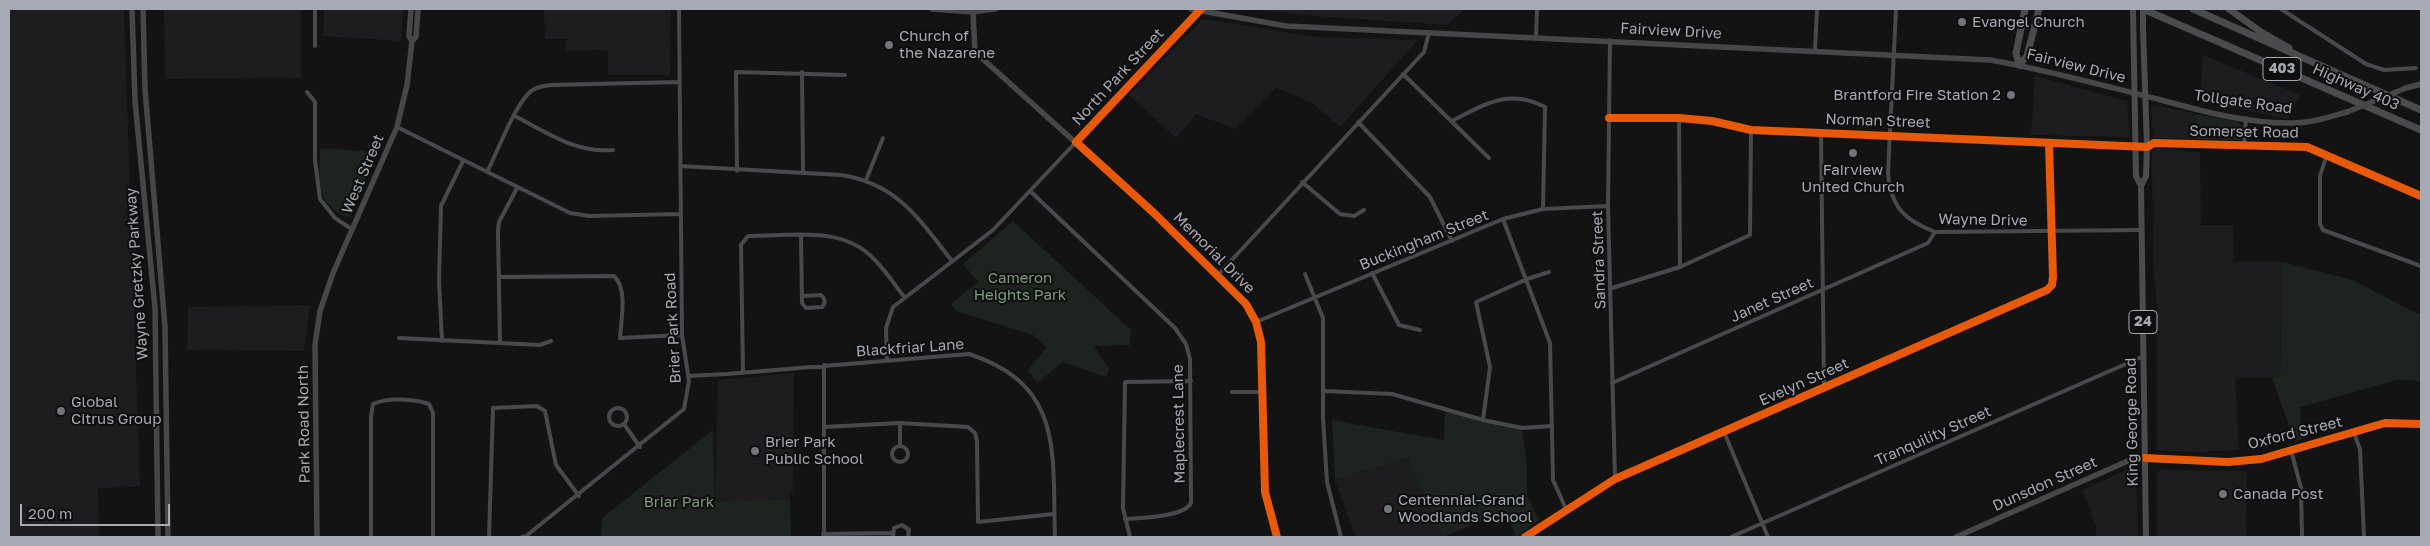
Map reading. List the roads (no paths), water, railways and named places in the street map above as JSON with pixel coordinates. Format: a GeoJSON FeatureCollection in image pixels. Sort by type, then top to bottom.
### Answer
{"type":"FeatureCollection","features":[{"type":"Feature","properties":{"kind":"highway"},"geometry":{"type":"LineString","coordinates":[[2019,65],[2016,53],[2025,9]]}},
{"type":"Feature","properties":{"kind":"highway"},"geometry":{"type":"LineString","coordinates":[[2019,65],[2027,56],[2039,9]]}},
{"type":"Feature","properties":{"kind":"highway","name":"Highway 403"},"geometry":{"type":"LineString","coordinates":[[2143,9],[2421,130]]}},
{"type":"Feature","properties":{"kind":"highway","name":"Highway 403"},"geometry":{"type":"LineString","coordinates":[[2193,9],[2421,110]]}},
{"type":"Feature","properties":{"kind":"highway"},"geometry":{"type":"LineString","coordinates":[[2229,9],[2261,32],[2298,52],[2308,61]]}},
{"type":"Feature","properties":{"kind":"main road","name":"Wayne Gretzky Parkway"},"geometry":{"type":"LineString","coordinates":[[132,9],[136,101],[155,308],[158,537]]}},
{"type":"Feature","properties":{"kind":"main road","name":"Wayne Gretzky Parkway"},"geometry":{"type":"LineString","coordinates":[[143,9],[145,89],[164,327],[168,537]]}},
{"type":"Feature","properties":{"kind":"main road","name":"West Street"},"geometry":{"type":"LineString","coordinates":[[411,9],[409,36],[412,41]]}},
{"type":"Feature","properties":{"kind":"main road","name":"West Street"},"geometry":{"type":"LineString","coordinates":[[320,312],[333,273],[396,127],[407,85],[412,41],[416,37],[418,9]]}},
{"type":"Feature","properties":{"kind":"main road"},"geometry":{"type":"LineString","coordinates":[[932,9],[995,9]]}},
{"type":"Feature","properties":{"kind":"main road","name":"Fairview Drive"},"geometry":{"type":"LineString","coordinates":[[1191,9],[1286,26],[1610,40],[1990,60],[2019,65],[2146,97]]}},
{"type":"Feature","properties":{"kind":"main road","name":"King George Road"},"geometry":{"type":"LineString","coordinates":[[2133,9],[2136,176],[2141,186],[2146,537]]}},
{"type":"Feature","properties":{"kind":"main road","name":"King George Road"},"geometry":{"type":"LineString","coordinates":[[2141,186],[2146,176],[2147,147],[2143,9]]}},
{"type":"Feature","properties":{"kind":"main road","name":"Memorial Drive"},"geometry":{"type":"LineString","coordinates":[[973,10],[975,52],[1076,142],[1246,304],[1256,322],[1261,342],[1265,492],[1277,537]]}},
{"type":"Feature","properties":{"kind":"main road","name":"North Park Street"},"geometry":{"type":"LineString","coordinates":[[1076,142],[1200,10]]}},
{"type":"Feature","properties":{"kind":"main road","name":"Tollgate Road"},"geometry":{"type":"LineString","coordinates":[[2146,97],[2198,110],[2292,123],[2320,120],[2347,112],[2406,88],[2421,84]]}},
{"type":"Feature","properties":{"kind":"main road","name":"Park Road North"},"geometry":{"type":"LineString","coordinates":[[317,537],[315,345],[320,312]]}},
{"type":"Feature","properties":{"kind":"main road","name":"Oxford Street"},"geometry":{"type":"LineString","coordinates":[[2145,458],[2228,462],[2262,459],[2385,423],[2421,424]]}},
{"type":"Feature","properties":{"kind":"main road","name":"Dunsdon Street"},"geometry":{"type":"LineString","coordinates":[[1956,537],[2122,462],[2145,458]]}},
{"type":"Feature","properties":{"kind":"street"},"geometry":{"type":"LineString","coordinates":[[315,46],[316,9]]}},
{"type":"Feature","properties":{"kind":"street","name":"Brier Park Road"},"geometry":{"type":"LineString","coordinates":[[522,537],[579,496],[684,409],[688,376],[682,336],[679,9]]}},
{"type":"Feature","properties":{"kind":"street"},"geometry":{"type":"LineString","coordinates":[[1536,37],[1537,9]]}},
{"type":"Feature","properties":{"kind":"street"},"geometry":{"type":"LineString","coordinates":[[1815,50],[1817,9]]}},
{"type":"Feature","properties":{"kind":"street","name":"Wayne Drive"},"geometry":{"type":"LineString","coordinates":[[1896,9],[1888,173],[1890,189],[1895,204],[1905,216],[1920,226],[1935,232],[2141,230]]}},
{"type":"Feature","properties":{"kind":"street"},"geometry":{"type":"LineString","coordinates":[[2281,9],[2366,64],[2384,70],[2416,68]]}},
{"type":"Feature","properties":{"kind":"street"},"geometry":{"type":"LineString","coordinates":[[1218,276],[1302,182],[1424,52],[1429,33]]}},
{"type":"Feature","properties":{"kind":"street","name":"Sandra Street"},"geometry":{"type":"LineString","coordinates":[[1610,40],[1608,206],[1612,288],[1615,479]]}},
{"type":"Feature","properties":{"kind":"street"},"geometry":{"type":"LineString","coordinates":[[737,170],[736,72],[802,72],[845,75]]}},
{"type":"Feature","properties":{"kind":"street"},"geometry":{"type":"LineString","coordinates":[[802,72],[802,172]]}},
{"type":"Feature","properties":{"kind":"street"},"geometry":{"type":"LineString","coordinates":[[1403,74],[1489,158]]}},
{"type":"Feature","properties":{"kind":"street"},"geometry":{"type":"LineString","coordinates":[[487,172],[515,116],[529,93],[544,86],[679,82]]}},
{"type":"Feature","properties":{"kind":"street"},"geometry":{"type":"LineString","coordinates":[[307,92],[315,102],[315,160],[320,199],[335,218],[353,230]]}},
{"type":"Feature","properties":{"kind":"street"},"geometry":{"type":"LineString","coordinates":[[1452,121],[1491,100],[1528,98],[1545,107],[1543,209]]}},
{"type":"Feature","properties":{"kind":"street"},"geometry":{"type":"LineString","coordinates":[[515,116],[580,148],[600,151],[613,150]]}},
{"type":"Feature","properties":{"kind":"street","name":"Norman Street"},"geometry":{"type":"LineString","coordinates":[[1609,118],[1679,118],[1712,121],[1751,130],[1891,134],[2049,144],[2147,147]]}},
{"type":"Feature","properties":{"kind":"street"},"geometry":{"type":"LineString","coordinates":[[1679,118],[1680,267]]}},
{"type":"Feature","properties":{"kind":"street","name":"Somerset Road"},"geometry":{"type":"LineString","coordinates":[[2244,145],[2246,118]]}},
{"type":"Feature","properties":{"kind":"street"},"geometry":{"type":"LineString","coordinates":[[1358,122],[1430,197],[1452,241]]}},
{"type":"Feature","properties":{"kind":"street"},"geometry":{"type":"LineString","coordinates":[[396,127],[555,207],[578,215],[680,214]]}},
{"type":"Feature","properties":{"kind":"street"},"geometry":{"type":"LineString","coordinates":[[1612,288],[1680,267],[1750,235],[1751,130]]}},
{"type":"Feature","properties":{"kind":"street"},"geometry":{"type":"LineString","coordinates":[[1821,132],[1824,389]]}},
{"type":"Feature","properties":{"kind":"street"},"geometry":{"type":"LineString","coordinates":[[866,180],[883,138]]}},
{"type":"Feature","properties":{"kind":"street","name":"North Park Street"},"geometry":{"type":"LineString","coordinates":[[887,360],[886,328],[894,307],[993,230],[1076,142]]}},
{"type":"Feature","properties":{"kind":"street","name":"Somerset Road"},"geometry":{"type":"LineString","coordinates":[[2147,147],[2154,143],[2307,147],[2421,196]]}},
{"type":"Feature","properties":{"kind":"street","name":"Evelyn Street"},"geometry":{"type":"LineString","coordinates":[[1525,537],[1615,479],[2047,290],[2052,285],[2053,277],[2050,232],[2049,144]]}},
{"type":"Feature","properties":{"kind":"street"},"geometry":{"type":"LineString","coordinates":[[2326,154],[2320,176],[2320,224],[2323,230],[2421,266]]}},
{"type":"Feature","properties":{"kind":"street"},"geometry":{"type":"LineString","coordinates":[[442,341],[439,281],[440,206],[463,161]]}},
{"type":"Feature","properties":{"kind":"street"},"geometry":{"type":"LineString","coordinates":[[680,166],[802,172],[841,175],[866,180],[906,203],[952,261]]}},
{"type":"Feature","properties":{"kind":"street"},"geometry":{"type":"LineString","coordinates":[[1302,182],[1340,214],[1354,216],[1364,210]]}},
{"type":"Feature","properties":{"kind":"street"},"geometry":{"type":"LineString","coordinates":[[500,343],[499,222],[517,188]]}},
{"type":"Feature","properties":{"kind":"street","name":"Maplecrest Lane"},"geometry":{"type":"LineString","coordinates":[[1030,191],[1179,333],[1188,349],[1191,381],[1192,498],[1189,508],[1179,513],[1125,519]]}},
{"type":"Feature","properties":{"kind":"street","name":"Buckingham Street"},"geometry":{"type":"LineString","coordinates":[[1256,322],[1503,219],[1543,209],[1608,206]]}},
{"type":"Feature","properties":{"kind":"street"},"geometry":{"type":"LineString","coordinates":[[1503,219],[1550,343],[1553,480],[1566,509]]}},
{"type":"Feature","properties":{"kind":"street","name":"Janet Street"},"geometry":{"type":"LineString","coordinates":[[1612,383],[1928,243],[1935,232]]}},
{"type":"Feature","properties":{"kind":"street"},"geometry":{"type":"LineString","coordinates":[[743,372],[742,241],[748,236],[833,236],[854,244],[874,258],[905,298]]}},
{"type":"Feature","properties":{"kind":"street"},"geometry":{"type":"LineString","coordinates":[[801,236],[802,303],[806,308],[822,307],[824,304],[824,298],[821,294],[802,296]]}},
{"type":"Feature","properties":{"kind":"street"},"geometry":{"type":"LineString","coordinates":[[1483,420],[1490,367],[1476,302],[1527,279],[1549,272]]}},
{"type":"Feature","properties":{"kind":"street"},"geometry":{"type":"LineString","coordinates":[[1372,273],[1399,325],[1420,330]]}},
{"type":"Feature","properties":{"kind":"street"},"geometry":{"type":"LineString","coordinates":[[1304,274],[1323,318],[1323,418],[1327,482],[1341,537]]}},
{"type":"Feature","properties":{"kind":"street"},"geometry":{"type":"LineString","coordinates":[[500,277],[614,276],[618,280],[622,293],[620,338],[682,336]]}},
{"type":"Feature","properties":{"kind":"street"},"geometry":{"type":"LineString","coordinates":[[399,338],[540,345],[551,341]]}},
{"type":"Feature","properties":{"kind":"street","name":"Blackfriar Lane"},"geometry":{"type":"LineString","coordinates":[[688,376],[969,354],[992,362],[1017,377],[1040,405],[1050,432],[1053,459],[1055,537]]}},
{"type":"Feature","properties":{"kind":"street","name":"Tranquility Street"},"geometry":{"type":"LineString","coordinates":[[1731,537],[2144,356]]}},
{"type":"Feature","properties":{"kind":"street"},"geometry":{"type":"LineString","coordinates":[[824,365],[824,536],[893,535],[896,526],[902,525],[908,530],[908,537]]}},
{"type":"Feature","properties":{"kind":"street"},"geometry":{"type":"LineString","coordinates":[[1130,537],[1125,519],[1125,382],[1191,381]]}},
{"type":"Feature","properties":{"kind":"street"},"geometry":{"type":"LineString","coordinates":[[1324,391],[1392,394],[1483,420],[1522,428],[1552,426]]}},
{"type":"Feature","properties":{"kind":"street"},"geometry":{"type":"LineString","coordinates":[[1232,392],[1262,392]]}},
{"type":"Feature","properties":{"kind":"street"},"geometry":{"type":"LineString","coordinates":[[371,537],[371,417],[373,404],[380,400],[419,401],[430,404],[433,414],[433,537]]}},
{"type":"Feature","properties":{"kind":"street"},"geometry":{"type":"LineString","coordinates":[[490,537],[493,408],[537,406],[545,411],[556,465],[579,496]]}},
{"type":"Feature","properties":{"kind":"street"},"geometry":{"type":"LineString","coordinates":[[620,407],[625,410],[627,419],[624,424],[618,426],[612,424],[609,419],[611,410],[620,407]]}},
{"type":"Feature","properties":{"kind":"street"},"geometry":{"type":"LineString","coordinates":[[624,424],[640,447]]}},
{"type":"Feature","properties":{"kind":"street"},"geometry":{"type":"LineString","coordinates":[[824,427],[900,424],[963,426],[975,433],[977,441],[978,522],[1054,514]]}},
{"type":"Feature","properties":{"kind":"street"},"geometry":{"type":"LineString","coordinates":[[900,424],[900,446]]}},
{"type":"Feature","properties":{"kind":"street"},"geometry":{"type":"LineString","coordinates":[[1724,432],[1768,537]]}},
{"type":"Feature","properties":{"kind":"street"},"geometry":{"type":"LineString","coordinates":[[2354,433],[2360,449],[2364,537]]}},
{"type":"Feature","properties":{"kind":"street"},"geometry":{"type":"LineString","coordinates":[[900,446],[906,447],[908,452],[908,458],[901,462],[896,461],[892,454],[893,449],[900,446]]}},
{"type":"Feature","properties":{"kind":"street"},"geometry":{"type":"LineString","coordinates":[[2291,450],[2301,488],[2302,537]]}},
{"type":"Feature","properties":{"kind":"place","name":"Evangel Church"},"geometry":{"type":"Point","coordinates":[1962,22]}},
{"type":"Feature","properties":{"kind":"place","name":"Church of the Nazarene"},"geometry":{"type":"Point","coordinates":[889,45]}},
{"type":"Feature","properties":{"kind":"place","name":"Brantford Fire Station 2"},"geometry":{"type":"Point","coordinates":[2011,95]}},
{"type":"Feature","properties":{"kind":"place","name":"Fairview United Church"},"geometry":{"type":"Point","coordinates":[1853,153]}},
{"type":"Feature","properties":{"kind":"place","name":"Global Citrus Group"},"geometry":{"type":"Point","coordinates":[61,411]}},
{"type":"Feature","properties":{"kind":"place","name":"Brier Park Public School"},"geometry":{"type":"Point","coordinates":[755,451]}},
{"type":"Feature","properties":{"kind":"place","name":"Canada Post"},"geometry":{"type":"Point","coordinates":[2223,494]}},
{"type":"Feature","properties":{"kind":"place","name":"Centennial-Grand Woodlands School"},"geometry":{"type":"Point","coordinates":[1388,509]}},
{"type":"Feature","properties":{"kind":"park label","name":"Cameron Heights Park"},"geometry":{"type":"Point","coordinates":[1020,286]}},
{"type":"Feature","properties":{"kind":"park label","name":"Briar Park"},"geometry":{"type":"Point","coordinates":[679,502]}}]}
